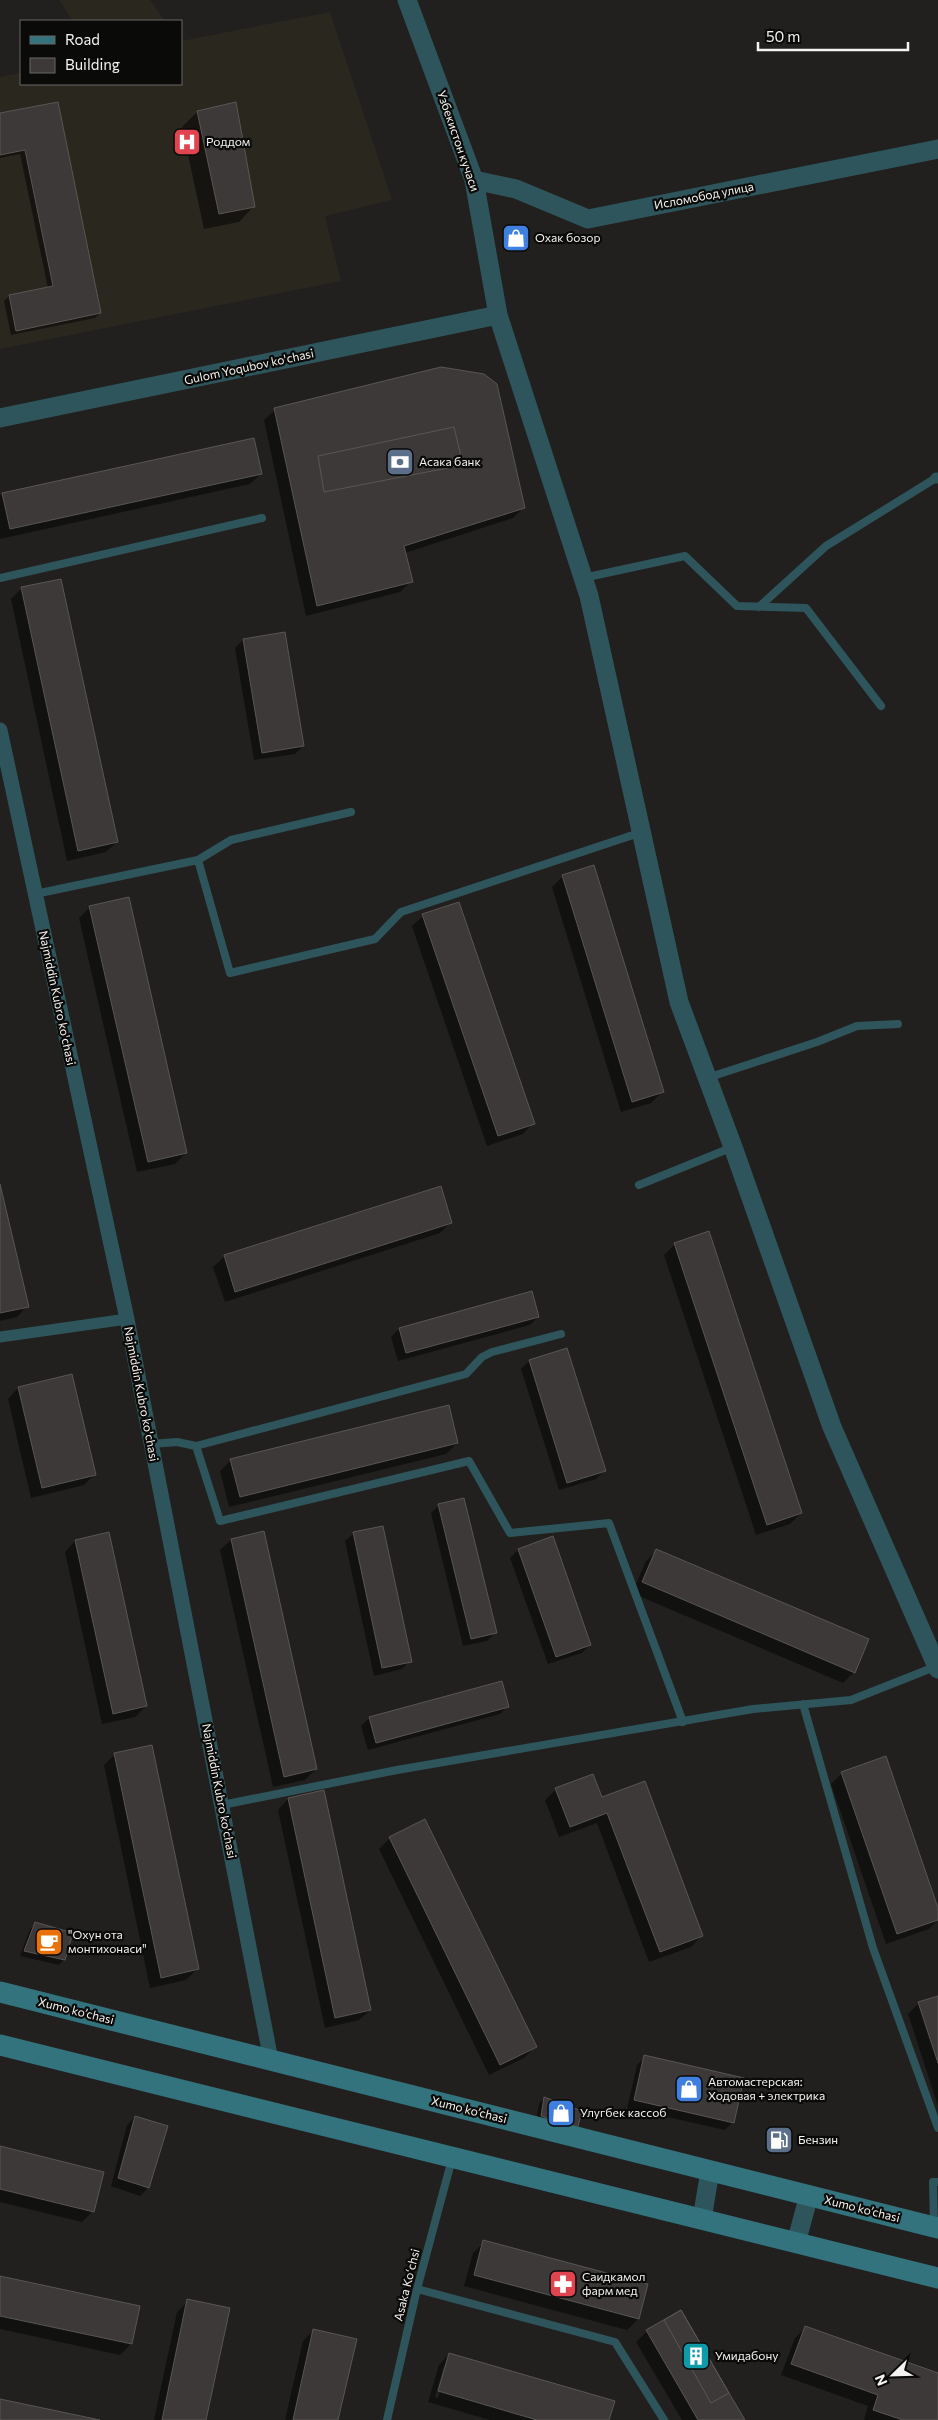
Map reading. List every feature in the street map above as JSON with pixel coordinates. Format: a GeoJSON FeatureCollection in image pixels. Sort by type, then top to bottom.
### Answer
{"type":"FeatureCollection","features":[{"type":"Feature","properties":{"kind":"main road","name":"Xumo ko’chasi"},"geometry":{"type":"LineString","coordinates":[[0,1992],[936,2227]]}},
{"type":"Feature","properties":{"kind":"main road"},"geometry":{"type":"LineString","coordinates":[[0,2045],[938,2278]]}},
{"type":"Feature","properties":{"kind":"street","name":"Узбекистон кучаси"},"geometry":{"type":"LineString","coordinates":[[407,0],[474,180],[498,315],[590,596],[679,1002],[733,1147],[832,1426],[937,1667]]}},
{"type":"Feature","properties":{"kind":"street","name":"Исломобод улица"},"geometry":{"type":"LineString","coordinates":[[474,180],[516,190],[588,219],[938,149]]}},
{"type":"Feature","properties":{"kind":"street","name":"Gulom Yoqubov ko'chasi"},"geometry":{"type":"LineString","coordinates":[[0,418],[498,315]]}},
{"type":"Feature","properties":{"kind":"street","name":"Najmiddin Kubro ko'chasi"},"geometry":{"type":"LineString","coordinates":[[0,730],[126,1319],[272,2060]]}},
{"type":"Feature","properties":{"kind":"street"},"geometry":{"type":"LineString","coordinates":[[0,1337],[126,1319]]}},
{"type":"Feature","properties":{"kind":"street"},"geometry":{"type":"LineString","coordinates":[[702,2219],[710,2171]]}},
{"type":"Feature","properties":{"kind":"street"},"geometry":{"type":"LineString","coordinates":[[796,2243],[809,2195]]}},
{"type":"Feature","properties":{"kind":"lane"},"geometry":{"type":"LineString","coordinates":[[759,607],[826,546],[937,478]]}},
{"type":"Feature","properties":{"kind":"lane"},"geometry":{"type":"LineString","coordinates":[[0,578],[262,518]]}},
{"type":"Feature","properties":{"kind":"lane"},"geometry":{"type":"LineString","coordinates":[[584,578],[685,556],[736,606],[806,608],[882,706]]}},
{"type":"Feature","properties":{"kind":"lane"},"geometry":{"type":"LineString","coordinates":[[35,894],[198,860],[232,840],[351,812]]}},
{"type":"Feature","properties":{"kind":"lane"},"geometry":{"type":"LineString","coordinates":[[198,860],[230,973],[375,939],[401,912],[642,832]]}},
{"type":"Feature","properties":{"kind":"lane"},"geometry":{"type":"LineString","coordinates":[[707,1078],[858,1026],[898,1024]]}},
{"type":"Feature","properties":{"kind":"lane"},"geometry":{"type":"LineString","coordinates":[[639,1185],[733,1147]]}},
{"type":"Feature","properties":{"kind":"lane"},"geometry":{"type":"LineString","coordinates":[[151,1444],[177,1442],[196,1446],[466,1374],[482,1357],[492,1352],[561,1334]]}},
{"type":"Feature","properties":{"kind":"lane"},"geometry":{"type":"LineString","coordinates":[[196,1446],[220,1520],[469,1460],[510,1533],[609,1523],[683,1722]]}},
{"type":"Feature","properties":{"kind":"lane"},"geometry":{"type":"LineString","coordinates":[[222,1805],[397,1770],[753,1709],[851,1700],[937,1667]]}},
{"type":"Feature","properties":{"kind":"lane"},"geometry":{"type":"LineString","coordinates":[[803,1704],[873,1948],[938,2128]]}},
{"type":"Feature","properties":{"kind":"lane","name":"Asaka Koʻchsi"},"geometry":{"type":"LineString","coordinates":[[387,2420],[417,2289],[452,2157]]}},
{"type":"Feature","properties":{"kind":"lane"},"geometry":{"type":"LineString","coordinates":[[936,2227],[932,2182],[938,2182]]}},
{"type":"Feature","properties":{"kind":"lane"},"geometry":{"type":"LineString","coordinates":[[417,2289],[615,2342],[664,2420]]}},
{"type":"Feature","properties":{"kind":"shaded area"},"geometry":{"type":"Polygon","coordinates":[[[59,0],[150,0],[164,20],[72,20],[59,0]]]}},
{"type":"Feature","properties":{"kind":"shaded area","name":"Роддом"},"geometry":{"type":"Polygon","coordinates":[[[330,12],[392,200],[325,216],[341,281],[0,349],[0,77],[20,73],[20,85],[182,85],[182,41],[330,12]]]}},
{"type":"Feature","properties":{"kind":"building"},"geometry":{"type":"Polygon","coordinates":[[[58,102],[101,313],[16,331],[9,295],[53,286],[25,150],[0,155],[0,113],[58,102]]]}},
{"type":"Feature","properties":{"kind":"building"},"geometry":{"type":"Polygon","coordinates":[[[236,102],[255,207],[219,214],[197,111],[236,102]]]}},
{"type":"Feature","properties":{"kind":"building","name":"Асака банк"},"geometry":{"type":"Polygon","coordinates":[[[441,367],[484,374],[497,384],[525,508],[404,546],[413,582],[317,606],[274,408],[441,367]]]}},
{"type":"Feature","properties":{"kind":"building","name":"Асака банк"},"geometry":{"type":"Polygon","coordinates":[[[454,427],[463,465],[324,492],[318,456],[454,427]]]}},
{"type":"Feature","properties":{"kind":"building"},"geometry":{"type":"Polygon","coordinates":[[[254,438],[262,474],[10,529],[2,493],[254,438]]]}},
{"type":"Feature","properties":{"kind":"building"},"geometry":{"type":"Polygon","coordinates":[[[61,579],[118,842],[78,851],[21,587],[61,579]]]}},
{"type":"Feature","properties":{"kind":"building"},"geometry":{"type":"Polygon","coordinates":[[[285,632],[304,746],[262,753],[243,639],[285,632]]]}},
{"type":"Feature","properties":{"kind":"building"},"geometry":{"type":"Polygon","coordinates":[[[594,865],[664,1092],[632,1102],[562,875],[594,865]]]}},
{"type":"Feature","properties":{"kind":"building"},"geometry":{"type":"Polygon","coordinates":[[[129,897],[187,1153],[148,1162],[89,906],[129,897]]]}},
{"type":"Feature","properties":{"kind":"building"},"geometry":{"type":"Polygon","coordinates":[[[459,902],[535,1124],[498,1136],[422,914],[459,902]]]}},
{"type":"Feature","properties":{"kind":"building"},"geometry":{"type":"Polygon","coordinates":[[[0,1184],[29,1307],[0,1313],[0,1184]]]}},
{"type":"Feature","properties":{"kind":"building"},"geometry":{"type":"Polygon","coordinates":[[[441,1186],[452,1223],[235,1292],[224,1255],[441,1186]]]}},
{"type":"Feature","properties":{"kind":"building"},"geometry":{"type":"Polygon","coordinates":[[[709,1231],[802,1513],[767,1525],[674,1243],[709,1231]]]}},
{"type":"Feature","properties":{"kind":"building"},"geometry":{"type":"Polygon","coordinates":[[[532,1291],[539,1317],[406,1353],[399,1328],[532,1291]]]}},
{"type":"Feature","properties":{"kind":"building"},"geometry":{"type":"Polygon","coordinates":[[[567,1348],[606,1471],[567,1483],[529,1360],[567,1348]]]}},
{"type":"Feature","properties":{"kind":"building"},"geometry":{"type":"Polygon","coordinates":[[[72,1374],[96,1475],[42,1488],[18,1387],[72,1374]]]}},
{"type":"Feature","properties":{"kind":"building"},"geometry":{"type":"Polygon","coordinates":[[[449,1405],[458,1443],[240,1497],[230,1459],[449,1405]]]}},
{"type":"Feature","properties":{"kind":"building"},"geometry":{"type":"Polygon","coordinates":[[[464,1498],[497,1633],[471,1639],[438,1504],[464,1498]]]}},
{"type":"Feature","properties":{"kind":"building"},"geometry":{"type":"Polygon","coordinates":[[[383,1526],[412,1662],[382,1668],[353,1532],[383,1526]]]}},
{"type":"Feature","properties":{"kind":"building"},"geometry":{"type":"Polygon","coordinates":[[[264,1531],[317,1769],[284,1777],[231,1539],[264,1531]]]}},
{"type":"Feature","properties":{"kind":"building"},"geometry":{"type":"Polygon","coordinates":[[[109,1532],[147,1706],[113,1714],[75,1540],[109,1532]]]}},
{"type":"Feature","properties":{"kind":"building"},"geometry":{"type":"Polygon","coordinates":[[[553,1536],[591,1645],[556,1657],[518,1549],[553,1536]]]}},
{"type":"Feature","properties":{"kind":"building"},"geometry":{"type":"Polygon","coordinates":[[[656,1549],[869,1639],[855,1673],[642,1582],[656,1549]]]}},
{"type":"Feature","properties":{"kind":"building"},"geometry":{"type":"Polygon","coordinates":[[[502,1681],[509,1707],[376,1743],[369,1717],[502,1681]]]}},
{"type":"Feature","properties":{"kind":"building"},"geometry":{"type":"Polygon","coordinates":[[[152,1745],[199,1969],[161,1978],[114,1753],[152,1745]]]}},
{"type":"Feature","properties":{"kind":"building"},"geometry":{"type":"Polygon","coordinates":[[[886,1756],[938,1908],[938,1920],[897,1934],[841,1772],[886,1756]]]}},
{"type":"Feature","properties":{"kind":"building"},"geometry":{"type":"Polygon","coordinates":[[[593,1774],[602,1797],[645,1781],[703,1936],[660,1952],[607,1813],[570,1827],[555,1788],[593,1774]]]}},
{"type":"Feature","properties":{"kind":"building"},"geometry":{"type":"Polygon","coordinates":[[[324,1790],[371,2010],[335,2018],[288,1798],[324,1790]]]}},
{"type":"Feature","properties":{"kind":"building"},"geometry":{"type":"Polygon","coordinates":[[[425,1819],[537,2047],[500,2065],[389,1837],[425,1819]]]}},
{"type":"Feature","properties":{"kind":"building","name":"\"Охун ота монтихонаси\""},"geometry":{"type":"Polygon","coordinates":[[[35,1922],[73,1933],[65,1960],[24,1951],[35,1922]]]}},
{"type":"Feature","properties":{"kind":"building"},"geometry":{"type":"Polygon","coordinates":[[[938,1996],[938,2063],[918,2002],[938,1996]]]}},
{"type":"Feature","properties":{"kind":"building","name":"Автомастерская: Ходовая + электрика"},"geometry":{"type":"Polygon","coordinates":[[[644,2055],[744,2078],[734,2123],[634,2100],[644,2055]]]}},
{"type":"Feature","properties":{"kind":"building","name":"Улугбек кассоб"},"geometry":{"type":"Polygon","coordinates":[[[544,2097],[582,2111],[577,2130],[541,2116],[544,2097]]]}},
{"type":"Feature","properties":{"kind":"building"},"geometry":{"type":"Polygon","coordinates":[[[135,2116],[168,2126],[149,2188],[118,2178],[135,2116]]]}},
{"type":"Feature","properties":{"kind":"building"},"geometry":{"type":"Polygon","coordinates":[[[0,2146],[104,2172],[94,2212],[0,2189],[0,2146]]]}},
{"type":"Feature","properties":{"kind":"building"},"geometry":{"type":"Polygon","coordinates":[[[483,2240],[648,2284],[639,2319],[474,2275],[483,2240]]]}},
{"type":"Feature","properties":{"kind":"building"},"geometry":{"type":"Polygon","coordinates":[[[0,2276],[140,2306],[132,2344],[0,2316],[0,2276]]]}},
{"type":"Feature","properties":{"kind":"building"},"geometry":{"type":"Polygon","coordinates":[[[187,2299],[230,2308],[206,2420],[162,2420],[187,2299]]]}},
{"type":"Feature","properties":{"kind":"building"},"geometry":{"type":"Polygon","coordinates":[[[681,2310],[745,2420],[698,2420],[646,2330],[681,2310]]]}},
{"type":"Feature","properties":{"kind":"building","name":"Умидабону"},"geometry":{"type":"Polygon","coordinates":[[[681,2310],[729,2393],[711,2403],[664,2320],[681,2310]]]}},
{"type":"Feature","properties":{"kind":"building"},"geometry":{"type":"Polygon","coordinates":[[[805,2326],[938,2373],[938,2420],[903,2420],[873,2410],[878,2395],[791,2364],[805,2326]]]}},
{"type":"Feature","properties":{"kind":"building"},"geometry":{"type":"Polygon","coordinates":[[[313,2329],[357,2339],[338,2420],[293,2420],[313,2329]]]}},
{"type":"Feature","properties":{"kind":"building"},"geometry":{"type":"Polygon","coordinates":[[[449,2353],[615,2401],[609,2420],[537,2420],[438,2391],[449,2353]]]}},
{"type":"Feature","properties":{"kind":"building"},"geometry":{"type":"Polygon","coordinates":[[[0,2399],[100,2420],[0,2420],[0,2399]]]}},
{"type":"Feature","properties":{"kind":"place","name":"Роддом"},"geometry":{"type":"Point","coordinates":[187,142]}},
{"type":"Feature","properties":{"kind":"place","name":"Охак бозор"},"geometry":{"type":"Point","coordinates":[516,238]}},
{"type":"Feature","properties":{"kind":"place","name":"Асака банк"},"geometry":{"type":"Point","coordinates":[400,462]}},
{"type":"Feature","properties":{"kind":"place","name":"\"Охун ота монтихонаси\""},"geometry":{"type":"Point","coordinates":[49,1942]}},
{"type":"Feature","properties":{"kind":"place","name":"Автомастерская: Ходовая + электрика"},"geometry":{"type":"Point","coordinates":[689,2089]}},
{"type":"Feature","properties":{"kind":"place","name":"Улугбек кассоб"},"geometry":{"type":"Point","coordinates":[561,2113]}},
{"type":"Feature","properties":{"kind":"place","name":"Бензин"},"geometry":{"type":"Point","coordinates":[779,2140]}},
{"type":"Feature","properties":{"kind":"place","name":"Саидкамол фарм мед"},"geometry":{"type":"Point","coordinates":[563,2284]}},
{"type":"Feature","properties":{"kind":"place","name":"Умидабону"},"geometry":{"type":"Point","coordinates":[696,2356]}}]}
